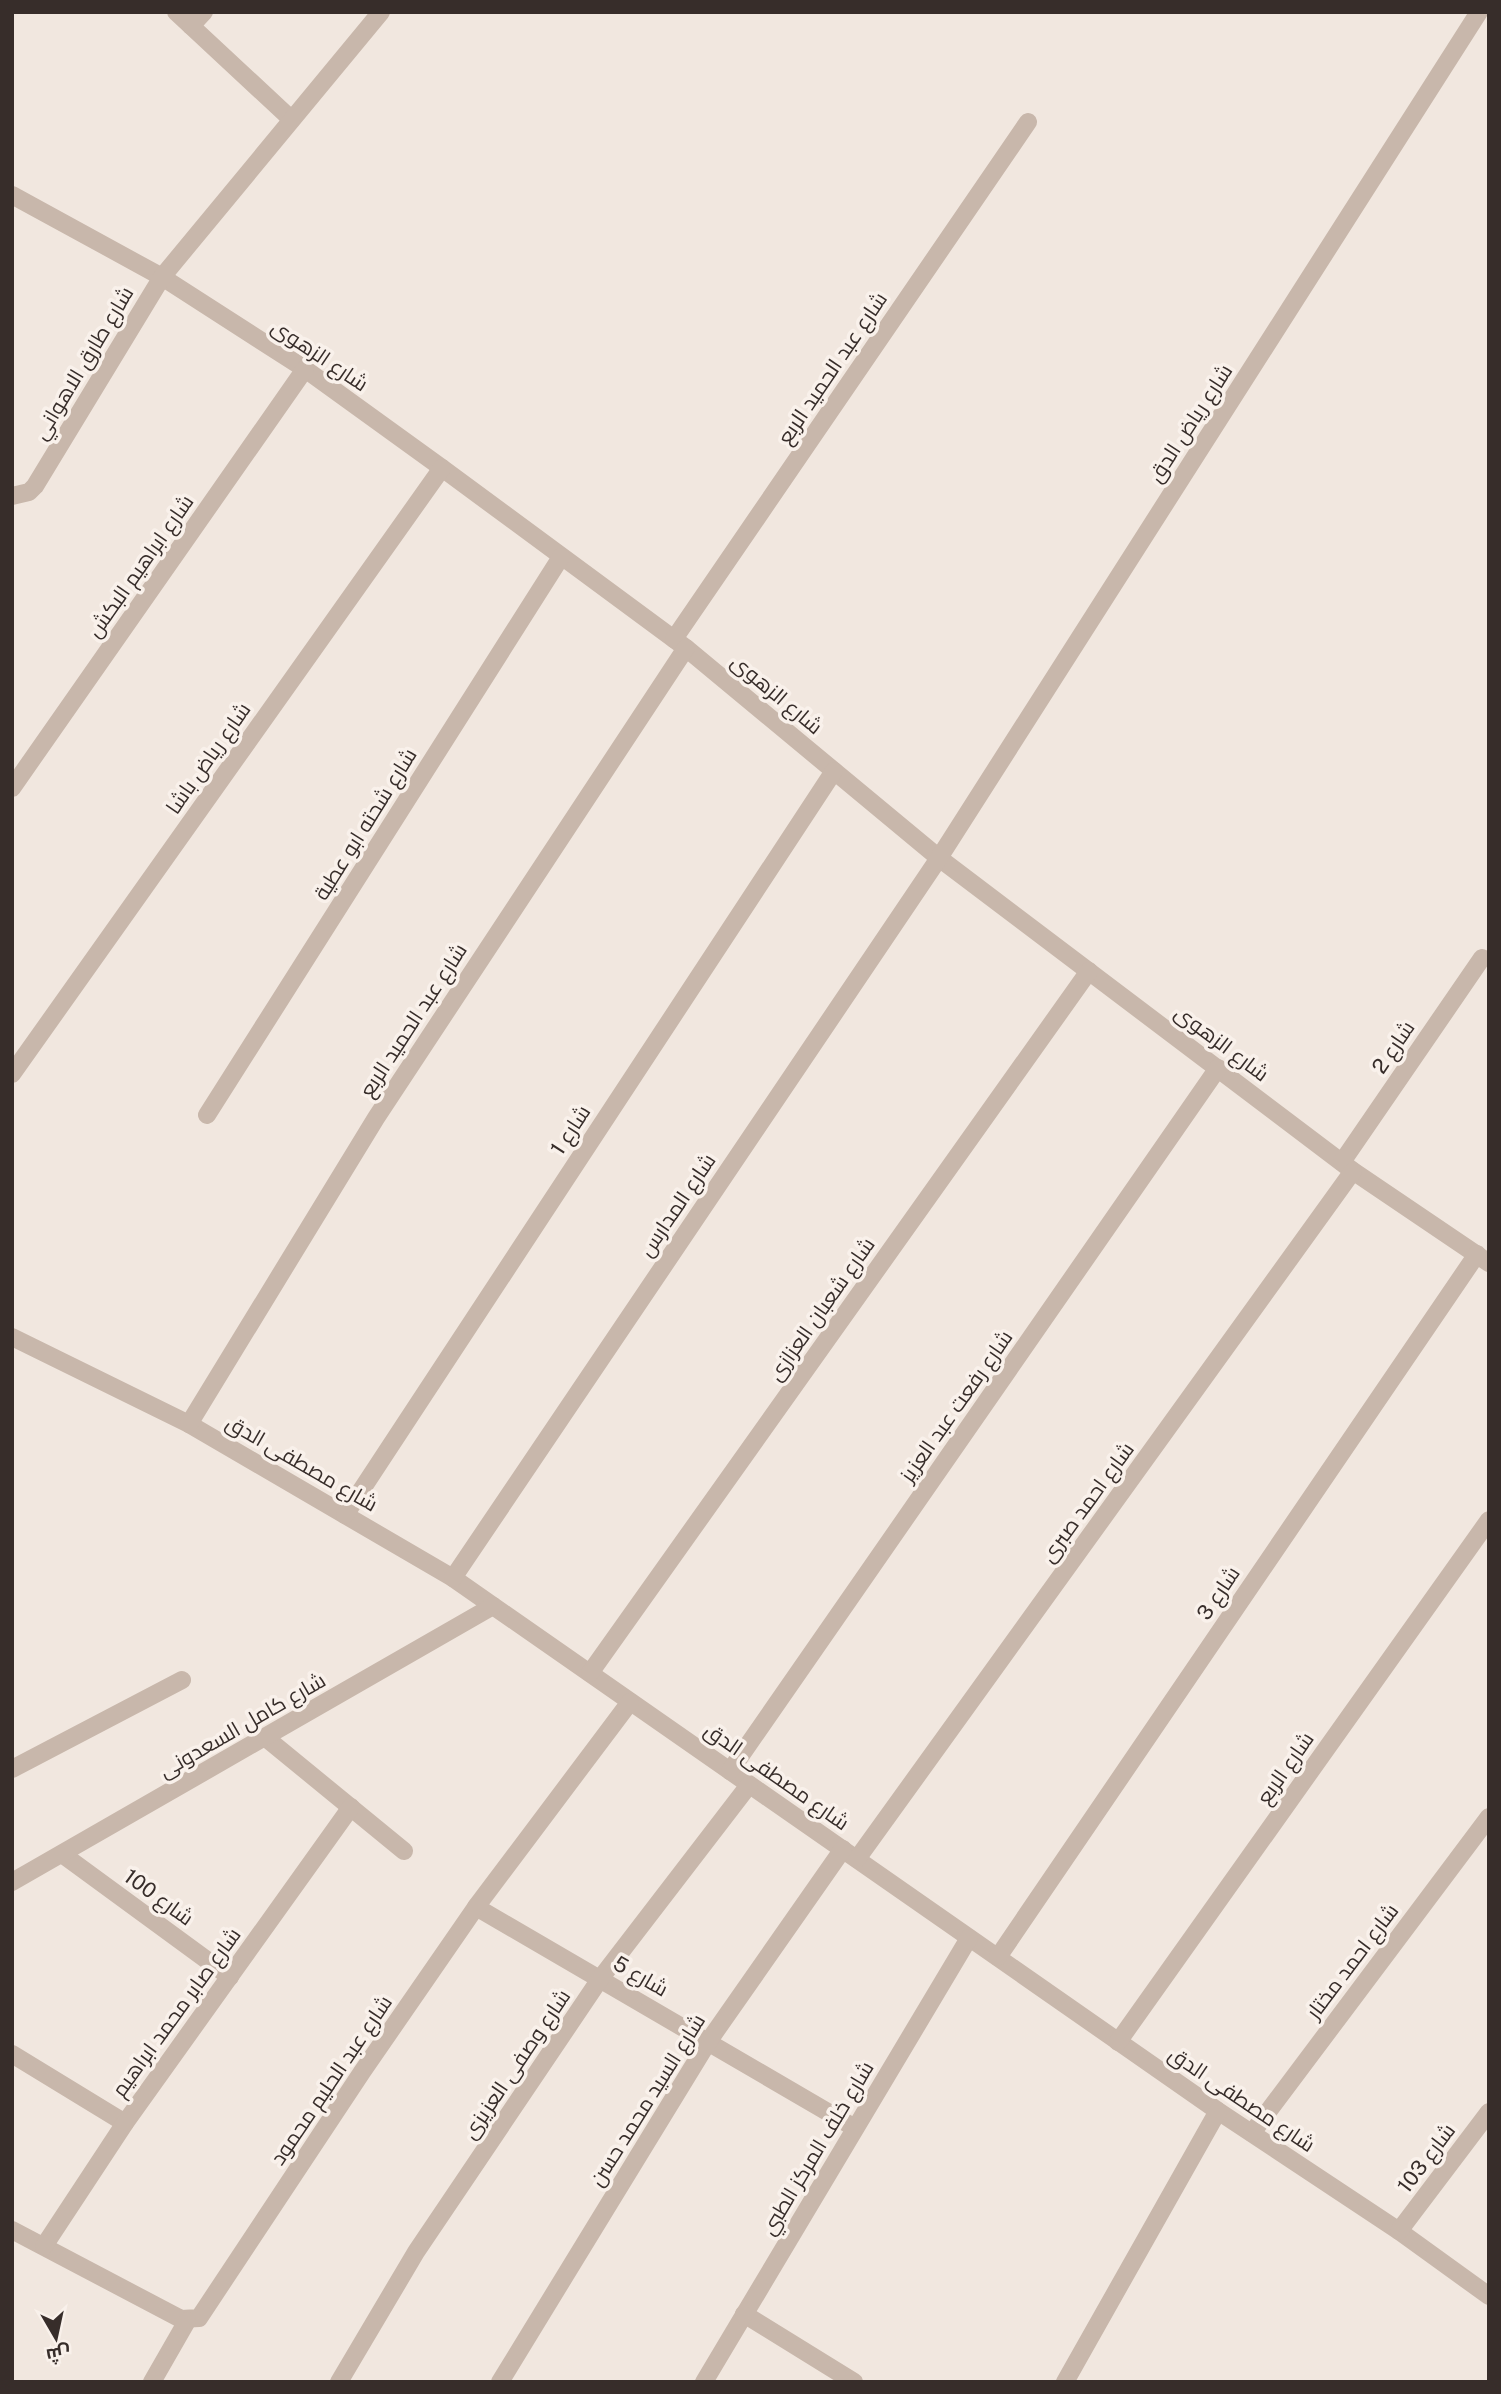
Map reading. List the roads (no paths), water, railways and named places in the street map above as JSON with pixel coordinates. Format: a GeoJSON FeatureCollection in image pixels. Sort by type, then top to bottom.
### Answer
{"type":"FeatureCollection","features":[{"type":"Feature","properties":{"kind":"street"},"geometry":{"type":"LineString","coordinates":[[176,12],[291,119]]}},
{"type":"Feature","properties":{"kind":"street"},"geometry":{"type":"LineString","coordinates":[[191,26],[204,12]]}},
{"type":"Feature","properties":{"kind":"street","name":"شارع طارق الاهواني"},"geometry":{"type":"LineString","coordinates":[[12,496],[29,492],[35,486],[162,277],[381,12]]}},
{"type":"Feature","properties":{"kind":"street","name":"شارع رياض الدق"},"geometry":{"type":"LineString","coordinates":[[939,858],[1479,12]]}},
{"type":"Feature","properties":{"kind":"street","name":"شارع عبد الحميد الربع"},"geometry":{"type":"LineString","coordinates":[[189,1424],[376,1118],[680,643],[1028,122]]}},
{"type":"Feature","properties":{"kind":"street","name":"شارع الزهوى"},"geometry":{"type":"LineString","coordinates":[[12,195],[162,277],[305,369],[442,468],[680,643],[939,858],[1348,1167],[1483,1258]]}},
{"type":"Feature","properties":{"kind":"street","name":"شارع ابراهيم البكش"},"geometry":{"type":"LineString","coordinates":[[12,788],[305,369]]}},
{"type":"Feature","properties":{"kind":"street","name":"شارع رياض باشا"},"geometry":{"type":"LineString","coordinates":[[12,1074],[442,468]]}},
{"type":"Feature","properties":{"kind":"street","name":"شارع شحته ابو عطية"},"geometry":{"type":"LineString","coordinates":[[207,1115],[561,557]]}},
{"type":"Feature","properties":{"kind":"street","name":"شارع 1"},"geometry":{"type":"LineString","coordinates":[[345,1514],[834,771]]}},
{"type":"Feature","properties":{"kind":"street","name":"شارع المدارس"},"geometry":{"type":"LineString","coordinates":[[453,1578],[939,858]]}},
{"type":"Feature","properties":{"kind":"street","name":"شارع 2"},"geometry":{"type":"LineString","coordinates":[[1348,1167],[1482,958]]}},
{"type":"Feature","properties":{"kind":"street","name":"شارع شعبان العزازى"},"geometry":{"type":"LineString","coordinates":[[590,1673],[1089,971]]}},
{"type":"Feature","properties":{"kind":"street","name":"شارع رفعت عبد العزيز"},"geometry":{"type":"LineString","coordinates":[[730,1771],[1218,1068]]}},
{"type":"Feature","properties":{"kind":"street","name":"شارع احمد صبرى"},"geometry":{"type":"LineString","coordinates":[[850,1854],[1348,1167]]}},
{"type":"Feature","properties":{"kind":"street","name":"شارع 3"},"geometry":{"type":"LineString","coordinates":[[998,1957],[1483,1258]]}},
{"type":"Feature","properties":{"kind":"street","name":"شارع مصطفى الدق"},"geometry":{"type":"LineString","coordinates":[[12,1337],[189,1424],[453,1578],[1118,2042],[1399,2231],[1489,2296]]}},
{"type":"Feature","properties":{"kind":"street","name":"شارع الربع"},"geometry":{"type":"LineString","coordinates":[[1118,2042],[1489,1520]]}},
{"type":"Feature","properties":{"kind":"street","name":"شارع كامل السعدونى"},"geometry":{"type":"LineString","coordinates":[[12,1882],[493,1606]]}},
{"type":"Feature","properties":{"kind":"street"},"geometry":{"type":"LineString","coordinates":[[12,1769],[182,1680]]}},
{"type":"Feature","properties":{"kind":"street","name":"شارع عبد الحليم محمود"},"geometry":{"type":"LineString","coordinates":[[187,2321],[204,2314],[362,2073],[476,1907],[630,1702]]}},
{"type":"Feature","properties":{"kind":"street"},"geometry":{"type":"LineString","coordinates":[[266,1738],[404,1851]]}},
{"type":"Feature","properties":{"kind":"street","name":"شارع وصفى العزيزى"},"geometry":{"type":"LineString","coordinates":[[339,2382],[416,2252],[600,1979],[749,1784]]}},
{"type":"Feature","properties":{"kind":"street","name":"شارع صابر محمد ابراهيم"},"geometry":{"type":"LineString","coordinates":[[44,2246],[125,2123],[351,1808]]}},
{"type":"Feature","properties":{"kind":"street","name":"شارع احمد مختار"},"geometry":{"type":"LineString","coordinates":[[1252,2133],[1489,1817]]}},
{"type":"Feature","properties":{"kind":"street","name":"شارع 100"},"geometry":{"type":"LineString","coordinates":[[62,1854],[230,1976]]}},
{"type":"Feature","properties":{"kind":"street","name":"شارع السيد محمد حسن"},"geometry":{"type":"LineString","coordinates":[[500,2382],[708,2042],[850,1854]]}},
{"type":"Feature","properties":{"kind":"street","name":"شارع 5"},"geometry":{"type":"LineString","coordinates":[[476,1907],[855,2128]]}},
{"type":"Feature","properties":{"kind":"street","name":"شارع خلف المركز الطبي"},"geometry":{"type":"LineString","coordinates":[[704,2382],[969,1938]]}},
{"type":"Feature","properties":{"kind":"street"},"geometry":{"type":"LineString","coordinates":[[12,2054],[125,2123]]}},
{"type":"Feature","properties":{"kind":"street"},"geometry":{"type":"LineString","coordinates":[[1065,2382],[1218,2111]]}},
{"type":"Feature","properties":{"kind":"street","name":"شارع 103"},"geometry":{"type":"LineString","coordinates":[[1399,2231],[1489,2112]]}},
{"type":"Feature","properties":{"kind":"street"},"geometry":{"type":"LineString","coordinates":[[12,2230],[187,2321],[152,2382]]}},
{"type":"Feature","properties":{"kind":"street"},"geometry":{"type":"LineString","coordinates":[[744,2315],[854,2382]]}}]}
